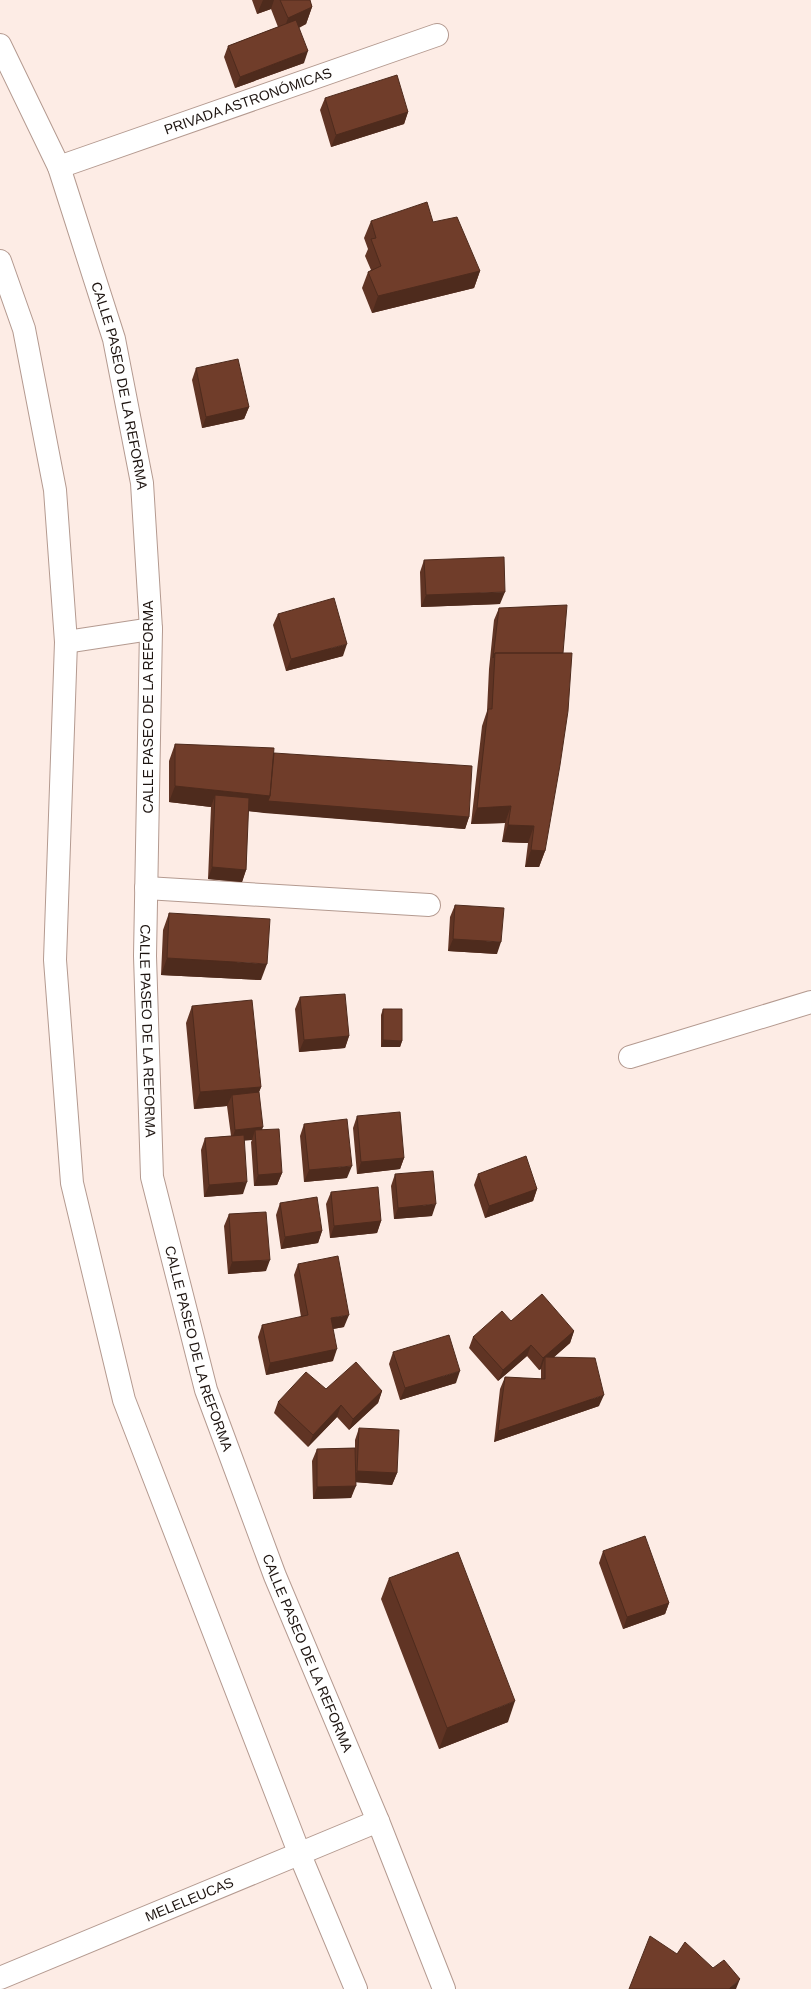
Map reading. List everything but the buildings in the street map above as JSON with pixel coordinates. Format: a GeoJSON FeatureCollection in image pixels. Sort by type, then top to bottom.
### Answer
{"type":"FeatureCollection","features":[{"type":"Feature","properties":{"kind":"main road","name":"PRIVADA ASTRONÓMICAS"},"geometry":{"type":"LineString","coordinates":[[59,168],[437,35]]}},
{"type":"Feature","properties":{"kind":"main road","name":"CALLE PASEO DE LA REFORMA"},"geometry":{"type":"LineString","coordinates":[[0,45],[59,168],[114,339],[141,475],[150,629],[145,956],[152,1177],[206,1390],[275,1576],[378,1821],[444,1989]]}},
{"type":"Feature","properties":{"kind":"main road"},"geometry":{"type":"LineString","coordinates":[[0,261],[24,329],[55,490],[66,642],[54,960],[72,1182],[124,1400],[300,1855],[356,1989]]}},
{"type":"Feature","properties":{"kind":"main road"},"geometry":{"type":"LineString","coordinates":[[66,642],[150,629]]}},
{"type":"Feature","properties":{"kind":"main road"},"geometry":{"type":"LineString","coordinates":[[146,888],[429,905]]}},
{"type":"Feature","properties":{"kind":"main road"},"geometry":{"type":"LineString","coordinates":[[630,1057],[811,1002]]}},
{"type":"Feature","properties":{"kind":"main road","name":"MELELEUCAS"},"geometry":{"type":"LineString","coordinates":[[0,1978],[300,1855],[378,1821]]}}]}
